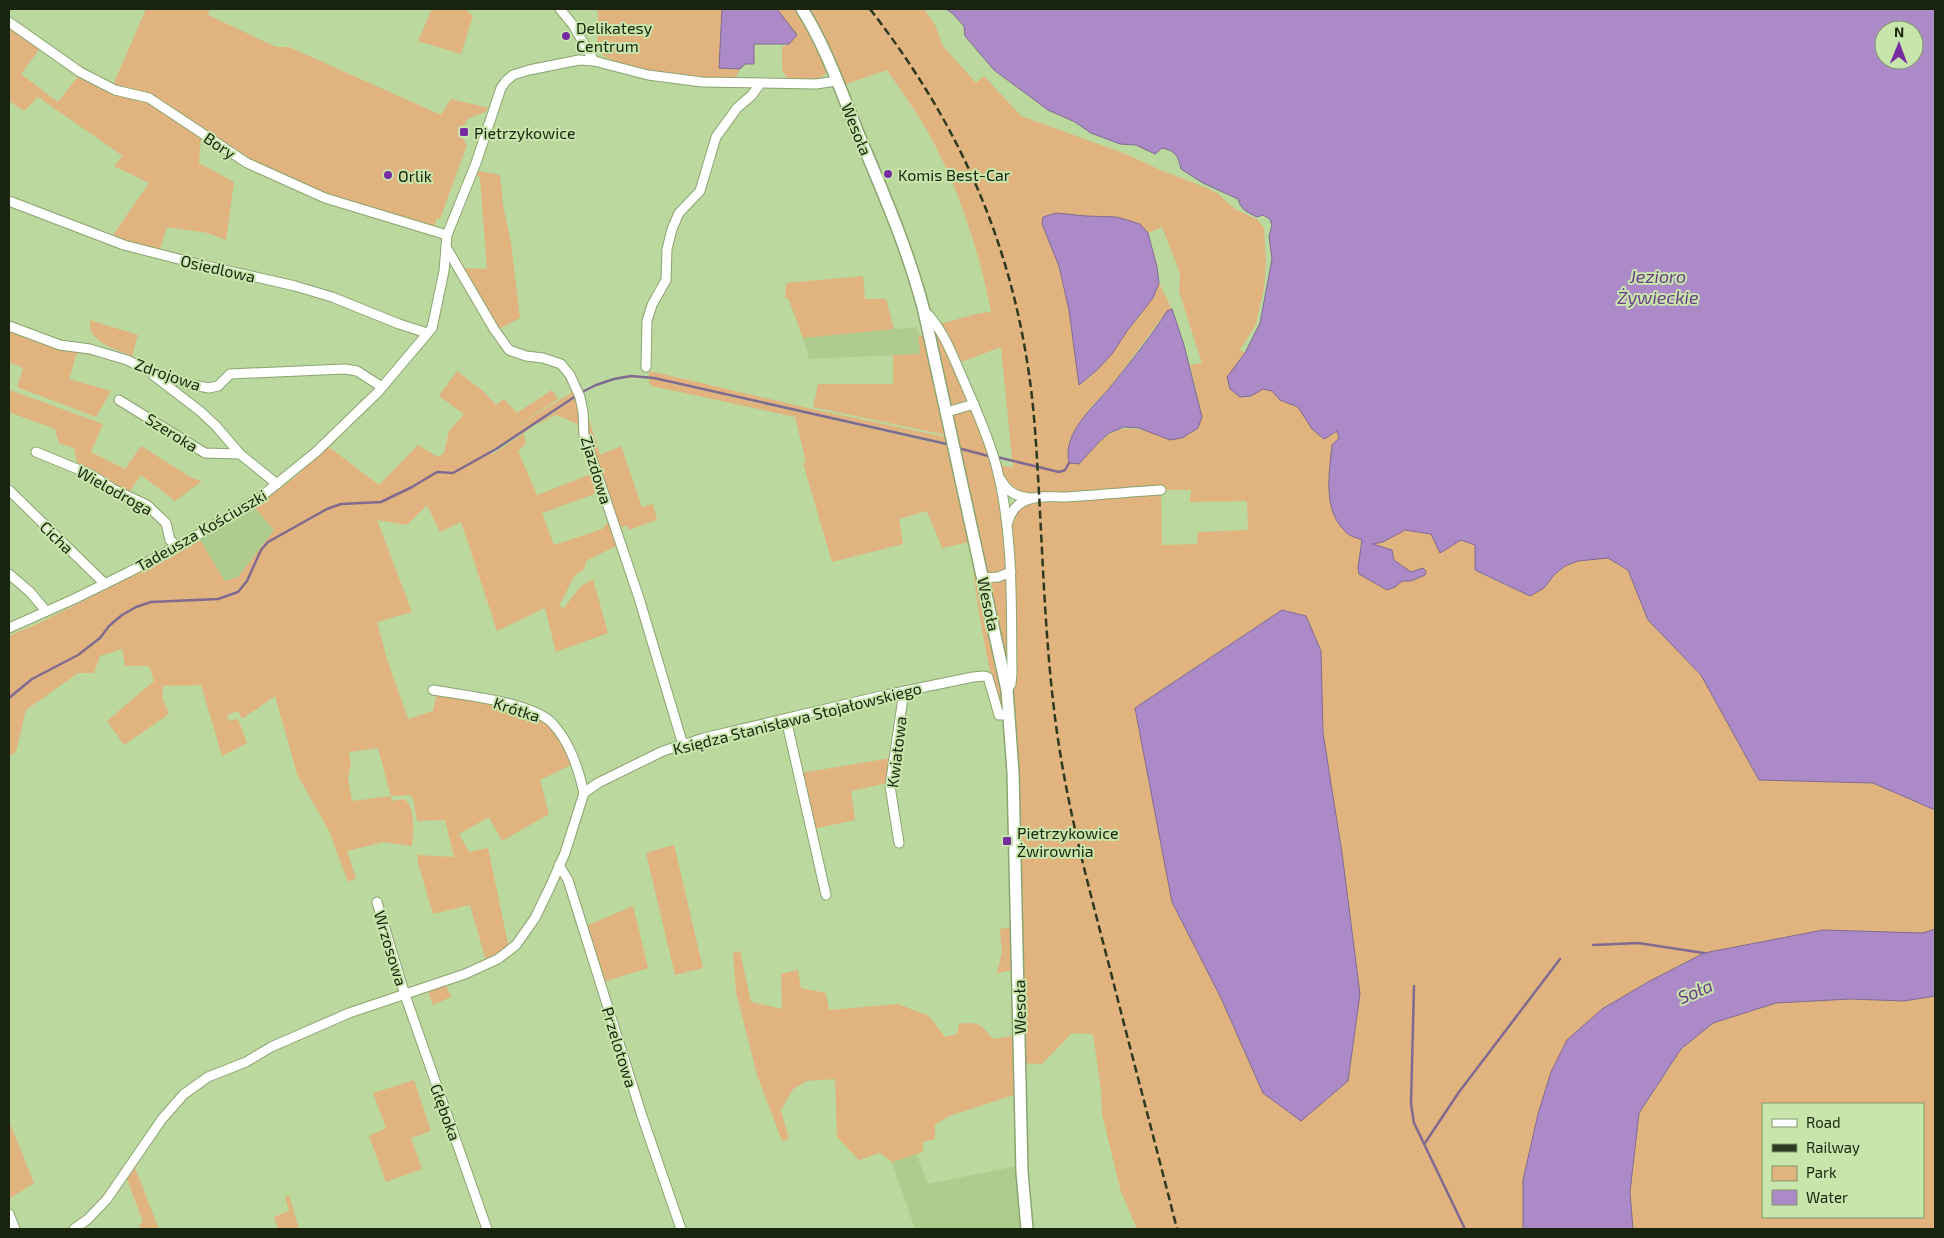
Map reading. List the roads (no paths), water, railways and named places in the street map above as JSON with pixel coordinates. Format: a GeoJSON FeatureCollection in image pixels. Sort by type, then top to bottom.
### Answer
{"type":"FeatureCollection","features":[{"type":"Feature","properties":{"kind":"main road","name":"Wesoła"},"geometry":{"type":"LineString","coordinates":[[802,9],[818,38],[837,80],[904,245],[924,311],[1007,690],[1010,715],[1015,854],[1022,1172],[1027,1229]]}},
{"type":"Feature","properties":{"kind":"street"},"geometry":{"type":"LineString","coordinates":[[560,9],[573,25],[594,61]]}},
{"type":"Feature","properties":{"kind":"street","name":"Bory"},"geometry":{"type":"LineString","coordinates":[[9,22],[89,76],[115,90],[149,98],[247,163],[325,198],[447,235]]}},
{"type":"Feature","properties":{"kind":"street","name":"Tadeusza Kościuszki"},"geometry":{"type":"LineString","coordinates":[[9,628],[106,584],[258,499],[316,452],[382,387],[432,328],[444,271],[447,235],[476,163],[501,88],[513,75],[568,61],[594,61],[648,75],[702,82],[816,84],[837,80]]}},
{"type":"Feature","properties":{"kind":"street"},"geometry":{"type":"LineString","coordinates":[[646,367],[647,321],[652,305],[666,280],[667,249],[672,229],[680,214],[700,191],[716,137],[737,108],[752,95],[760,84]]}},
{"type":"Feature","properties":{"kind":"street","name":"Osiedlowa"},"geometry":{"type":"LineString","coordinates":[[9,201],[124,245],[295,286],[332,297],[399,324],[427,333]]}},
{"type":"Feature","properties":{"kind":"street","name":"Zjazdowa"},"geometry":{"type":"LineString","coordinates":[[446,247],[494,329],[509,350],[561,364],[570,376],[578,393],[583,412],[584,435],[639,598],[683,745]]}},
{"type":"Feature","properties":{"kind":"street"},"geometry":{"type":"LineString","coordinates":[[924,311],[931,316],[937,326],[974,404],[1004,485],[1010,492],[1022,497],[1034,498],[1161,490]]}},
{"type":"Feature","properties":{"kind":"street","name":"Zdrojowa"},"geometry":{"type":"LineString","coordinates":[[9,326],[60,345],[90,349],[127,360],[143,368],[188,384],[209,388],[218,386],[230,374],[345,368],[357,371],[382,387]]}},
{"type":"Feature","properties":{"kind":"street"},"geometry":{"type":"LineString","coordinates":[[143,368],[200,411],[240,454],[277,484]]}},
{"type":"Feature","properties":{"kind":"street","name":"Szeroka"},"geometry":{"type":"LineString","coordinates":[[119,400],[205,453],[240,454]]}},
{"type":"Feature","properties":{"kind":"street"},"geometry":{"type":"LineString","coordinates":[[946,412],[974,404]]}},
{"type":"Feature","properties":{"kind":"street","name":"Wielodroga"},"geometry":{"type":"LineString","coordinates":[[36,452],[92,475],[113,489],[147,505],[166,523],[170,540],[177,546]]}},
{"type":"Feature","properties":{"kind":"street"},"geometry":{"type":"LineString","coordinates":[[997,469],[1007,527],[1011,572],[1012,673],[1007,690]]}},
{"type":"Feature","properties":{"kind":"street","name":"Cicha"},"geometry":{"type":"LineString","coordinates":[[9,490],[106,584]]}},
{"type":"Feature","properties":{"kind":"street"},"geometry":{"type":"LineString","coordinates":[[1007,527],[1010,514],[1016,507],[1025,500],[1034,498]]}},
{"type":"Feature","properties":{"kind":"street"},"geometry":{"type":"LineString","coordinates":[[984,578],[998,577],[1011,572]]}},
{"type":"Feature","properties":{"kind":"street"},"geometry":{"type":"LineString","coordinates":[[9,574],[30,592],[46,611]]}},
{"type":"Feature","properties":{"kind":"street","name":"Księdza Stanisława Stojałowskiego"},"geometry":{"type":"LineString","coordinates":[[584,793],[598,783],[663,751],[683,745],[904,691],[984,676],[990,680],[999,715],[1010,715]]}},
{"type":"Feature","properties":{"kind":"street","name":"Krótka"},"geometry":{"type":"LineString","coordinates":[[433,690],[495,701],[531,710],[551,721],[566,741],[579,773],[584,793]]}},
{"type":"Feature","properties":{"kind":"street","name":"Kwiatowa"},"geometry":{"type":"LineString","coordinates":[[899,843],[890,786],[904,691]]}},
{"type":"Feature","properties":{"kind":"street"},"geometry":{"type":"LineString","coordinates":[[786,719],[826,895]]}},
{"type":"Feature","properties":{"kind":"street"},"geometry":{"type":"LineString","coordinates":[[74,1229],[88,1219],[112,1192],[162,1119],[184,1094],[208,1078],[246,1062],[277,1044],[348,1014],[473,970],[498,959],[516,945],[535,918],[559,865],[584,793]]}},
{"type":"Feature","properties":{"kind":"street","name":"Przelotowa"},"geometry":{"type":"LineString","coordinates":[[559,865],[568,880],[642,1116],[680,1229]]}},
{"type":"Feature","properties":{"kind":"street","name":"Wrzosowa"},"geometry":{"type":"LineString","coordinates":[[377,902],[405,995]]}},
{"type":"Feature","properties":{"kind":"street","name":"Głęboka"},"geometry":{"type":"LineString","coordinates":[[405,995],[487,1229]]}},
{"type":"Feature","properties":{"kind":"street"},"geometry":{"type":"LineString","coordinates":[[9,1214],[15,1229]]}},
{"type":"Feature","properties":{"kind":"street"},"geometry":{"type":"LineString","coordinates":[[88,1219],[92,1229]]}},
{"type":"Feature","properties":{"kind":"water"},"geometry":{"type":"Polygon","coordinates":[[[722,9],[777,9],[797,35],[789,44],[754,44],[754,64],[745,64],[740,69],[719,68],[722,9]]]}},
{"type":"Feature","properties":{"kind":"water","name":"Jezioro Żywieckie"},"geometry":{"type":"Polygon","coordinates":[[[946,9],[1935,9],[1935,810],[1873,783],[1759,780],[1701,675],[1648,620],[1628,570],[1608,558],[1578,561],[1565,566],[1554,575],[1544,588],[1530,596],[1475,570],[1475,545],[1461,540],[1440,553],[1431,534],[1405,530],[1383,542],[1373,544],[1392,550],[1394,560],[1411,572],[1423,568],[1426,571],[1425,575],[1411,581],[1402,581],[1395,587],[1387,590],[1359,574],[1358,567],[1362,540],[1348,534],[1340,525],[1334,515],[1329,493],[1332,445],[1339,438],[1337,431],[1324,439],[1312,429],[1298,407],[1280,400],[1272,391],[1263,389],[1251,396],[1240,397],[1230,389],[1227,377],[1245,353],[1260,323],[1272,259],[1269,236],[1272,226],[1270,219],[1263,215],[1257,217],[1250,214],[1239,203],[1238,199],[1203,183],[1181,169],[1177,157],[1170,151],[1162,148],[1155,154],[1136,145],[1120,144],[1091,133],[1075,122],[1048,110],[994,70],[965,36],[964,26],[946,9]]]}},
{"type":"Feature","properties":{"kind":"water"},"geometry":{"type":"Polygon","coordinates":[[[1056,213],[1117,217],[1140,224],[1148,233],[1157,267],[1159,283],[1153,298],[1112,354],[1079,385],[1069,310],[1059,266],[1042,224],[1043,217],[1056,213]]]}},
{"type":"Feature","properties":{"kind":"water"},"geometry":{"type":"Polygon","coordinates":[[[1172,309],[1184,345],[1202,417],[1198,428],[1182,438],[1170,440],[1139,428],[1124,427],[1109,433],[1079,464],[1069,463],[1070,441],[1081,421],[1134,358],[1167,311],[1172,309]]]}},
{"type":"Feature","properties":{"kind":"water"},"geometry":{"type":"Polygon","coordinates":[[[1282,610],[1306,616],[1321,651],[1323,733],[1342,853],[1360,994],[1348,1081],[1301,1121],[1263,1093],[1221,998],[1172,902],[1135,708],[1282,610]]]}},
{"type":"Feature","properties":{"kind":"water","name":"Soła"},"geometry":{"type":"Polygon","coordinates":[[[1935,929],[1935,996],[1904,1001],[1850,999],[1776,1003],[1713,1023],[1681,1049],[1639,1113],[1630,1192],[1633,1229],[1523,1229],[1523,1180],[1538,1114],[1551,1072],[1567,1040],[1602,1009],[1648,982],[1704,953],[1823,930],[1923,933],[1935,929]]]}},
{"type":"Feature","properties":{"kind":"waterway"},"geometry":{"type":"LineString","coordinates":[[9,698],[32,679],[78,655],[100,638],[109,626],[122,615],[136,607],[151,602],[218,599],[238,592],[247,581],[261,550],[268,542],[327,509],[341,504],[381,502],[437,472],[453,473],[496,449],[582,392],[614,379],[631,376],[654,378],[951,445]]}},
{"type":"Feature","properties":{"kind":"waterway"},"geometry":{"type":"LineString","coordinates":[[958,448],[992,457]]}},
{"type":"Feature","properties":{"kind":"waterway"},"geometry":{"type":"LineString","coordinates":[[997,457],[1059,472],[1065,470],[1069,463]]}},
{"type":"Feature","properties":{"kind":"waterway"},"geometry":{"type":"LineString","coordinates":[[1593,945],[1638,943],[1704,953]]}},
{"type":"Feature","properties":{"kind":"waterway"},"geometry":{"type":"LineString","coordinates":[[1425,1143],[1459,1092],[1560,959]]}},
{"type":"Feature","properties":{"kind":"waterway"},"geometry":{"type":"LineString","coordinates":[[1414,986],[1411,1104],[1414,1123],[1465,1229]]}},
{"type":"Feature","properties":{"kind":"railway"},"geometry":{"type":"LineString","coordinates":[[870,9],[901,51],[953,137],[993,227],[1008,274],[1020,323],[1032,399],[1049,663],[1066,787],[1087,878],[1177,1229]]}},
{"type":"Feature","properties":{"kind":"place","name":"Delikatesy Centrum"},"geometry":{"type":"Point","coordinates":[566,36]}},
{"type":"Feature","properties":{"kind":"place","name":"Pietrzykowice"},"geometry":{"type":"Point","coordinates":[464,132]}},
{"type":"Feature","properties":{"kind":"place","name":"Komis Best-Car"},"geometry":{"type":"Point","coordinates":[888,174]}},
{"type":"Feature","properties":{"kind":"place","name":"Orlik"},"geometry":{"type":"Point","coordinates":[388,175]}},
{"type":"Feature","properties":{"kind":"place","name":"Pietrzykowice Żwirownia"},"geometry":{"type":"Point","coordinates":[1007,841]}}]}
